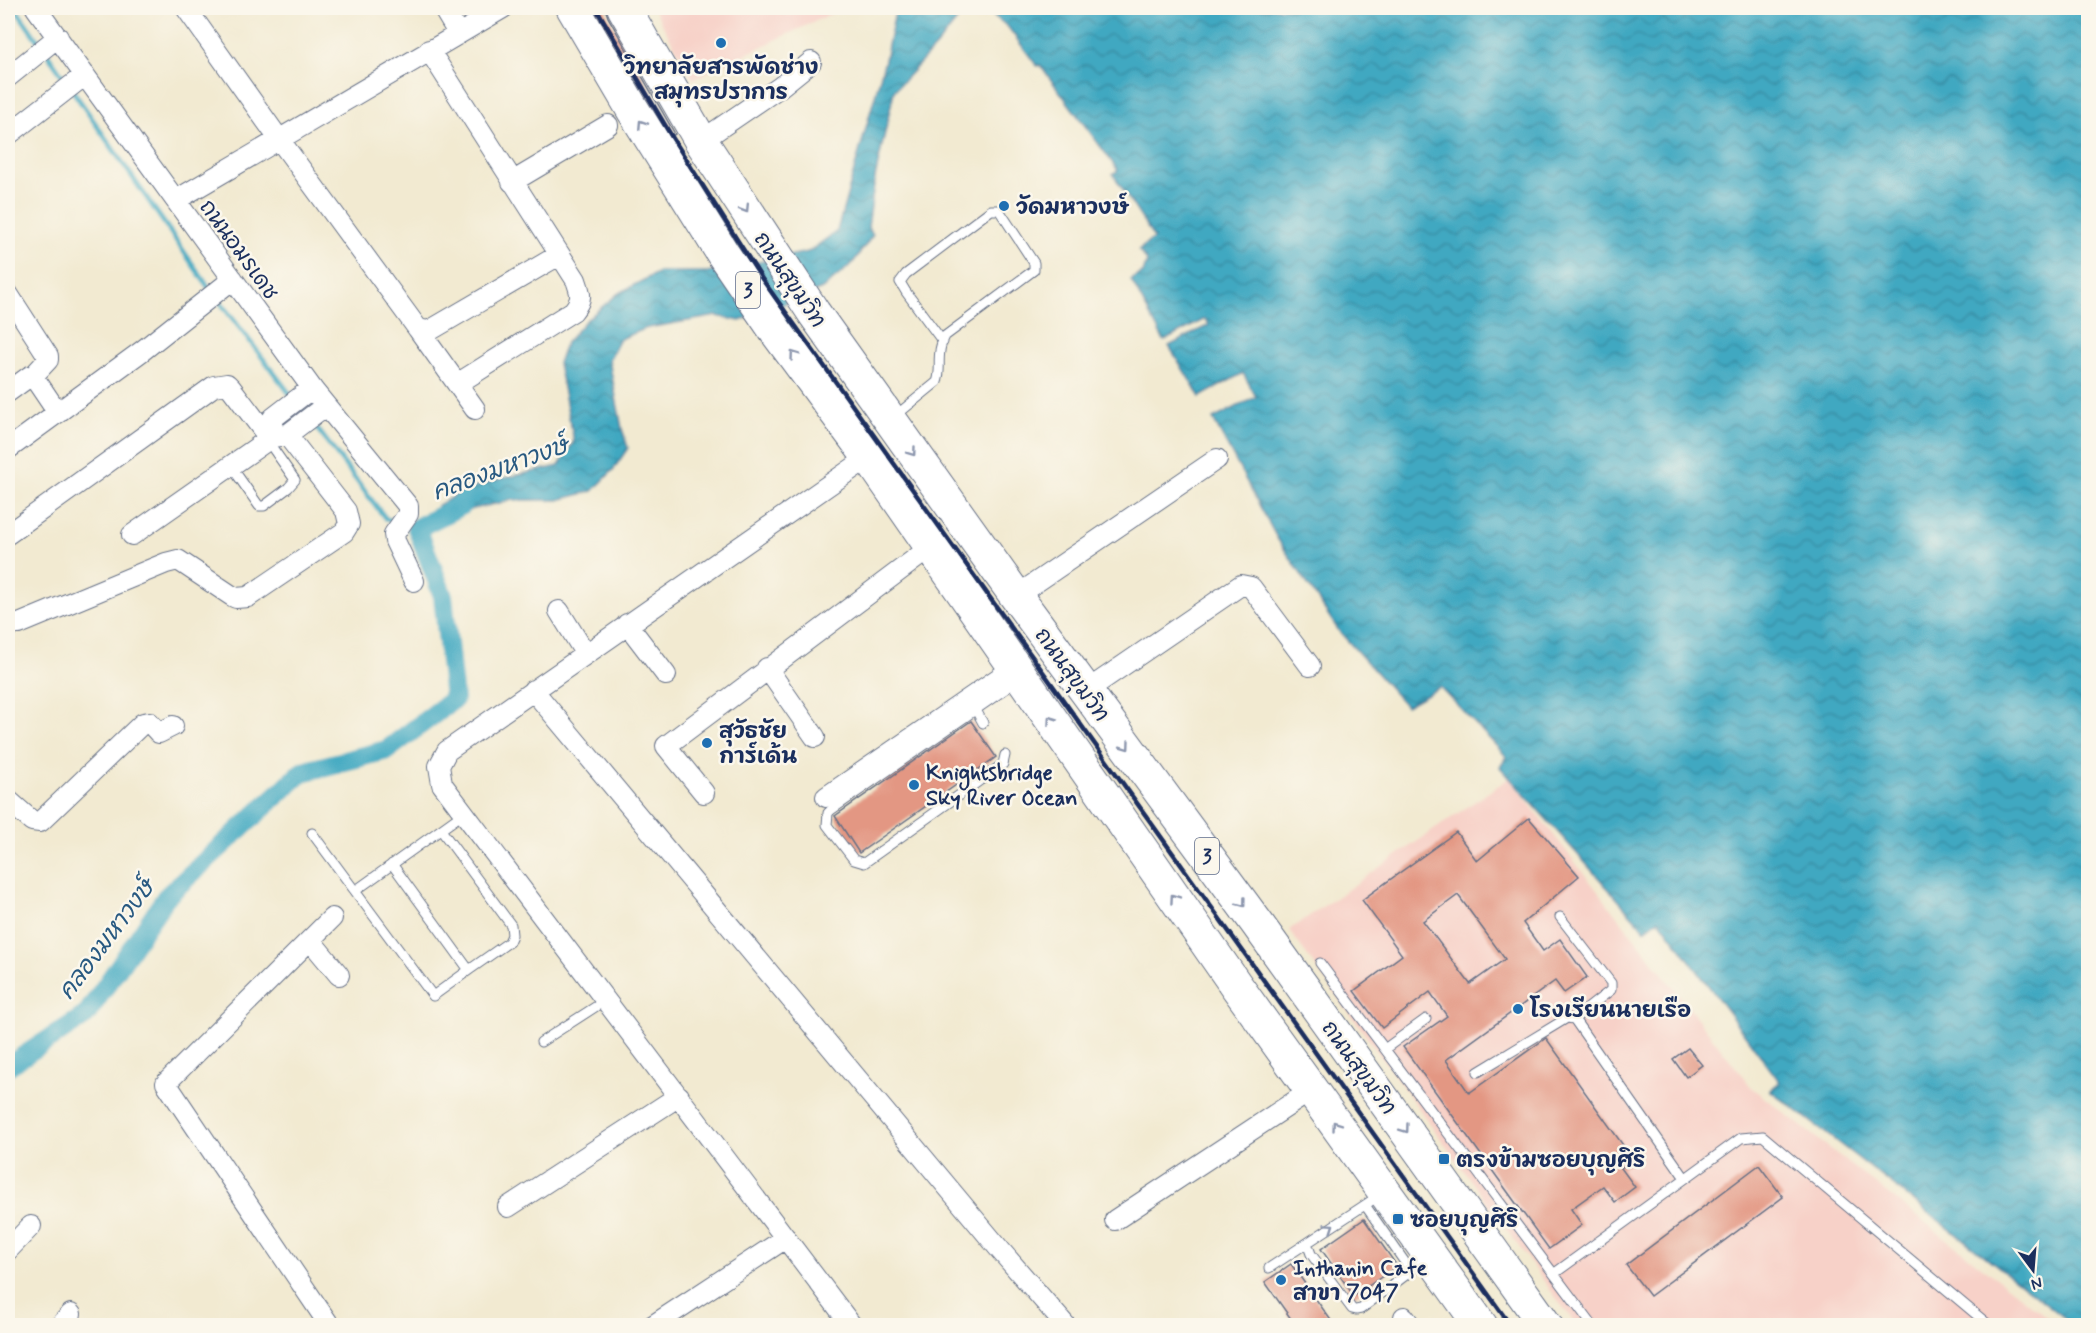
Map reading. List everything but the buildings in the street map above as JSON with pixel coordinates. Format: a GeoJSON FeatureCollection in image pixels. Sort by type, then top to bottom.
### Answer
{"type":"FeatureCollection","features":[{"type":"Feature","properties":{"kind":"highway","name":"ถนนสุขุมวิท"},"geometry":{"type":"LineString","coordinates":[[573,8],[633,110],[723,254],[777,333],[869,457],[1139,846],[1312,1090],[1374,1198],[1421,1264],[1481,1326]]}},
{"type":"Feature","properties":{"kind":"highway","name":"ถนนสุขุมวิท"},"geometry":{"type":"LineString","coordinates":[[624,8],[707,150],[866,388],[1256,922],[1546,1326]]}},
{"type":"Feature","properties":{"kind":"highway"},"geometry":{"type":"LineString","coordinates":[[1139,846],[1178,818]]}},
{"type":"Feature","properties":{"kind":"street","name":"ถนนอมรเดช"},"geometry":{"type":"LineString","coordinates":[[36,8],[56,39],[176,200],[220,290],[315,413],[408,506],[408,514],[394,534],[395,541],[414,581]]}},
{"type":"Feature","properties":{"kind":"street"},"geometry":{"type":"LineString","coordinates":[[186,8],[279,140],[476,409]]}},
{"type":"Feature","properties":{"kind":"street"},"geometry":{"type":"LineString","coordinates":[[443,8],[458,33]]}},
{"type":"Feature","properties":{"kind":"street"},"geometry":{"type":"LineString","coordinates":[[176,200],[503,8]]}},
{"type":"Feature","properties":{"kind":"street"},"geometry":{"type":"LineString","coordinates":[[8,77],[56,39]]}},
{"type":"Feature","properties":{"kind":"street"},"geometry":{"type":"LineString","coordinates":[[429,50],[579,287],[582,300],[573,311],[458,384]]}},
{"type":"Feature","properties":{"kind":"street"},"geometry":{"type":"LineString","coordinates":[[707,150],[811,62]]}},
{"type":"Feature","properties":{"kind":"street"},"geometry":{"type":"LineString","coordinates":[[8,135],[84,76]]}},
{"type":"Feature","properties":{"kind":"street"},"geometry":{"type":"LineString","coordinates":[[512,182],[608,125]]}},
{"type":"Feature","properties":{"kind":"street"},"geometry":{"type":"LineString","coordinates":[[418,329],[429,331],[559,255]]}},
{"type":"Feature","properties":{"kind":"street"},"geometry":{"type":"LineString","coordinates":[[8,449],[220,290]]}},
{"type":"Feature","properties":{"kind":"street"},"geometry":{"type":"LineString","coordinates":[[8,294],[48,356],[48,360],[33,376],[8,392]]}},
{"type":"Feature","properties":{"kind":"street"},"geometry":{"type":"LineString","coordinates":[[33,376],[57,413]]}},
{"type":"Feature","properties":{"kind":"street"},"geometry":{"type":"LineString","coordinates":[[8,534],[214,386],[227,384],[274,438],[346,511],[349,524],[344,532],[248,597],[236,598],[178,560],[19,624],[8,624]]}},
{"type":"Feature","properties":{"kind":"street"},"geometry":{"type":"LineString","coordinates":[[274,438],[273,418],[302,396]]}},
{"type":"Feature","properties":{"kind":"street"},"geometry":{"type":"LineString","coordinates":[[132,535],[231,466],[315,413]]}},
{"type":"Feature","properties":{"kind":"street"},"geometry":{"type":"LineString","coordinates":[[852,1326],[442,784],[439,766],[447,751],[869,457]]}},
{"type":"Feature","properties":{"kind":"street"},"geometry":{"type":"LineString","coordinates":[[1016,596],[1216,459]]}},
{"type":"Feature","properties":{"kind":"street"},"geometry":{"type":"LineString","coordinates":[[704,793],[666,746],[931,547]]}},
{"type":"Feature","properties":{"kind":"street"},"geometry":{"type":"LineString","coordinates":[[1086,691],[1241,585],[1251,586],[1310,666]]}},
{"type":"Feature","properties":{"kind":"street"},"geometry":{"type":"LineString","coordinates":[[559,611],[585,654]]}},
{"type":"Feature","properties":{"kind":"street"},"geometry":{"type":"LineString","coordinates":[[627,624],[666,675]]}},
{"type":"Feature","properties":{"kind":"street"},"geometry":{"type":"LineString","coordinates":[[767,668],[815,737]]}},
{"type":"Feature","properties":{"kind":"street"},"geometry":{"type":"LineString","coordinates":[[826,797],[1018,672]]}},
{"type":"Feature","properties":{"kind":"street"},"geometry":{"type":"LineString","coordinates":[[533,690],[1066,1326]]}},
{"type":"Feature","properties":{"kind":"street"},"geometry":{"type":"LineString","coordinates":[[8,800],[32,821],[40,822],[143,723],[149,722],[159,733],[173,726]]}},
{"type":"Feature","properties":{"kind":"street"},"geometry":{"type":"LineString","coordinates":[[330,1326],[166,1083],[332,918]]}},
{"type":"Feature","properties":{"kind":"street"},"geometry":{"type":"LineString","coordinates":[[310,940],[339,975]]}},
{"type":"Feature","properties":{"kind":"street"},"geometry":{"type":"LineString","coordinates":[[1115,1220],[1312,1090]]}},
{"type":"Feature","properties":{"kind":"street"},"geometry":{"type":"LineString","coordinates":[[508,1207],[679,1096]]}},
{"type":"Feature","properties":{"kind":"street"},"geometry":{"type":"LineString","coordinates":[[8,1250],[31,1226]]}},
{"type":"Feature","properties":{"kind":"street"},"geometry":{"type":"LineString","coordinates":[[652,1326],[786,1238]]}},
{"type":"Feature","properties":{"kind":"lane"},"geometry":{"type":"LineString","coordinates":[[890,421],[937,382],[940,376],[940,349],[943,342],[945,336],[1034,270],[1034,263],[999,210],[991,210],[906,274],[900,282],[943,342]]}},
{"type":"Feature","properties":{"kind":"lane"},"geometry":{"type":"LineString","coordinates":[[231,466],[259,506],[264,506],[295,480],[274,438]]}},
{"type":"Feature","properties":{"kind":"lane"},"geometry":{"type":"LineString","coordinates":[[1005,755],[1003,764],[864,863],[854,860],[827,825],[828,813],[831,810],[976,710],[1018,672]]}},
{"type":"Feature","properties":{"kind":"lane"},"geometry":{"type":"LineString","coordinates":[[976,710],[983,723]]}},
{"type":"Feature","properties":{"kind":"lane"},"geometry":{"type":"LineString","coordinates":[[355,891],[464,813]]}},
{"type":"Feature","properties":{"kind":"lane"},"geometry":{"type":"LineString","coordinates":[[312,833],[433,996],[509,942],[512,935],[511,925],[441,830]]}},
{"type":"Feature","properties":{"kind":"lane"},"geometry":{"type":"LineString","coordinates":[[392,864],[470,970]]}},
{"type":"Feature","properties":{"kind":"lane"},"geometry":{"type":"LineString","coordinates":[[1478,1072],[1567,1018],[1574,1019],[1611,990],[1611,983],[1560,917]]}},
{"type":"Feature","properties":{"kind":"lane"},"geometry":{"type":"LineString","coordinates":[[1320,963],[1593,1326]]}},
{"type":"Feature","properties":{"kind":"lane"},"geometry":{"type":"LineString","coordinates":[[540,1042],[606,1000]]}},
{"type":"Feature","properties":{"kind":"lane"},"geometry":{"type":"LineString","coordinates":[[1386,1048],[1426,1019]]}},
{"type":"Feature","properties":{"kind":"lane"},"geometry":{"type":"LineString","coordinates":[[1574,1019],[1685,1178]]}},
{"type":"Feature","properties":{"kind":"lane"},"geometry":{"type":"LineString","coordinates":[[1555,1273],[1741,1138],[1763,1136],[1990,1326]]}},
{"type":"Feature","properties":{"kind":"lane"},"geometry":{"type":"LineString","coordinates":[[1269,1268],[1374,1198]]}},
{"type":"Feature","properties":{"kind":"lane"},"geometry":{"type":"LineString","coordinates":[[1307,1243],[1311,1254],[1352,1308],[1356,1310],[1361,1309],[1421,1264]]}},
{"type":"Feature","properties":{"kind":"shaded area","name":"วิทยาลัยสารพัดช่าง สมุทรปราการ"},"geometry":{"type":"Polygon","coordinates":[[[653,8],[843,8],[693,79],[653,8]]]}},
{"type":"Feature","properties":{"kind":"shaded area","name":"โรงเรียนนายเรือ"},"geometry":{"type":"Polygon","coordinates":[[[1509,778],[1752,1088],[2057,1325],[1576,1325],[1289,930],[1509,778]]]}},
{"type":"Feature","properties":{"kind":"water"},"geometry":{"type":"Polygon","coordinates":[[[896,8],[967,8],[937,45],[894,91],[875,178],[868,227],[873,235],[852,264],[822,289],[740,321],[717,316],[647,328],[620,339],[609,360],[622,429],[628,448],[613,470],[593,491],[558,500],[512,500],[438,517],[437,506],[464,490],[504,478],[559,466],[574,441],[558,363],[565,344],[585,321],[619,293],[659,272],[709,272],[808,252],[837,231],[885,60],[896,8]]]}},
{"type":"Feature","properties":{"kind":"water"},"geometry":{"type":"Polygon","coordinates":[[[984,8],[2088,8],[2088,1325],[2074,1325],[1770,1090],[1780,1082],[1659,919],[1645,930],[1500,767],[1507,757],[1440,687],[1406,706],[1339,631],[1277,538],[1213,419],[1256,397],[1243,373],[1200,397],[1169,346],[1209,325],[1205,319],[1164,341],[1131,280],[1143,273],[1147,261],[1139,250],[1154,238],[1113,174],[1118,170],[1040,65],[1037,66],[1008,27],[984,8]]]}},
{"type":"Feature","properties":{"kind":"waterway"},"geometry":{"type":"LineString","coordinates":[[15,8],[40,44]]}},
{"type":"Feature","properties":{"kind":"waterway"},"geometry":{"type":"LineString","coordinates":[[46,52],[211,291]]}},
{"type":"Feature","properties":{"kind":"waterway"},"geometry":{"type":"LineString","coordinates":[[217,298],[306,415]]}},
{"type":"Feature","properties":{"kind":"waterway"},"geometry":{"type":"LineString","coordinates":[[312,422],[386,519],[417,528]]}},
{"type":"Feature","properties":{"kind":"waterway","name":"คลองมหาวงษ์"},"geometry":{"type":"LineString","coordinates":[[8,1066],[86,1015],[166,897],[302,772],[387,750],[454,699],[443,596],[417,528],[462,505]]}},
{"type":"Feature","properties":{"kind":"railway"},"geometry":{"type":"LineString","coordinates":[[596,8],[672,137],[762,279],[1511,1326]]}},
{"type":"Feature","properties":{"kind":"place","name":"วิทยาลัยสารพัดช่าง สมุทรปราการ"},"geometry":{"type":"Point","coordinates":[721,43]}},
{"type":"Feature","properties":{"kind":"place","name":"วัดมหาวงษ์"},"geometry":{"type":"Point","coordinates":[1004,206]}},
{"type":"Feature","properties":{"kind":"place","name":"สุวัธชัย การ์เด้น"},"geometry":{"type":"Point","coordinates":[707,743]}},
{"type":"Feature","properties":{"kind":"place","name":"Knightsbridge Sky River Ocean"},"geometry":{"type":"Point","coordinates":[914,785]}},
{"type":"Feature","properties":{"kind":"place","name":"โรงเรียนนายเรือ"},"geometry":{"type":"Point","coordinates":[1518,1009]}},
{"type":"Feature","properties":{"kind":"place","name":"ตรงข้ามซอยบุญศิริ"},"geometry":{"type":"Point","coordinates":[1444,1159]}},
{"type":"Feature","properties":{"kind":"place","name":"ซอยบุญศิริ"},"geometry":{"type":"Point","coordinates":[1398,1219]}},
{"type":"Feature","properties":{"kind":"place","name":"Inthanin Cafe สาขา 7047"},"geometry":{"type":"Point","coordinates":[1281,1280]}}]}
